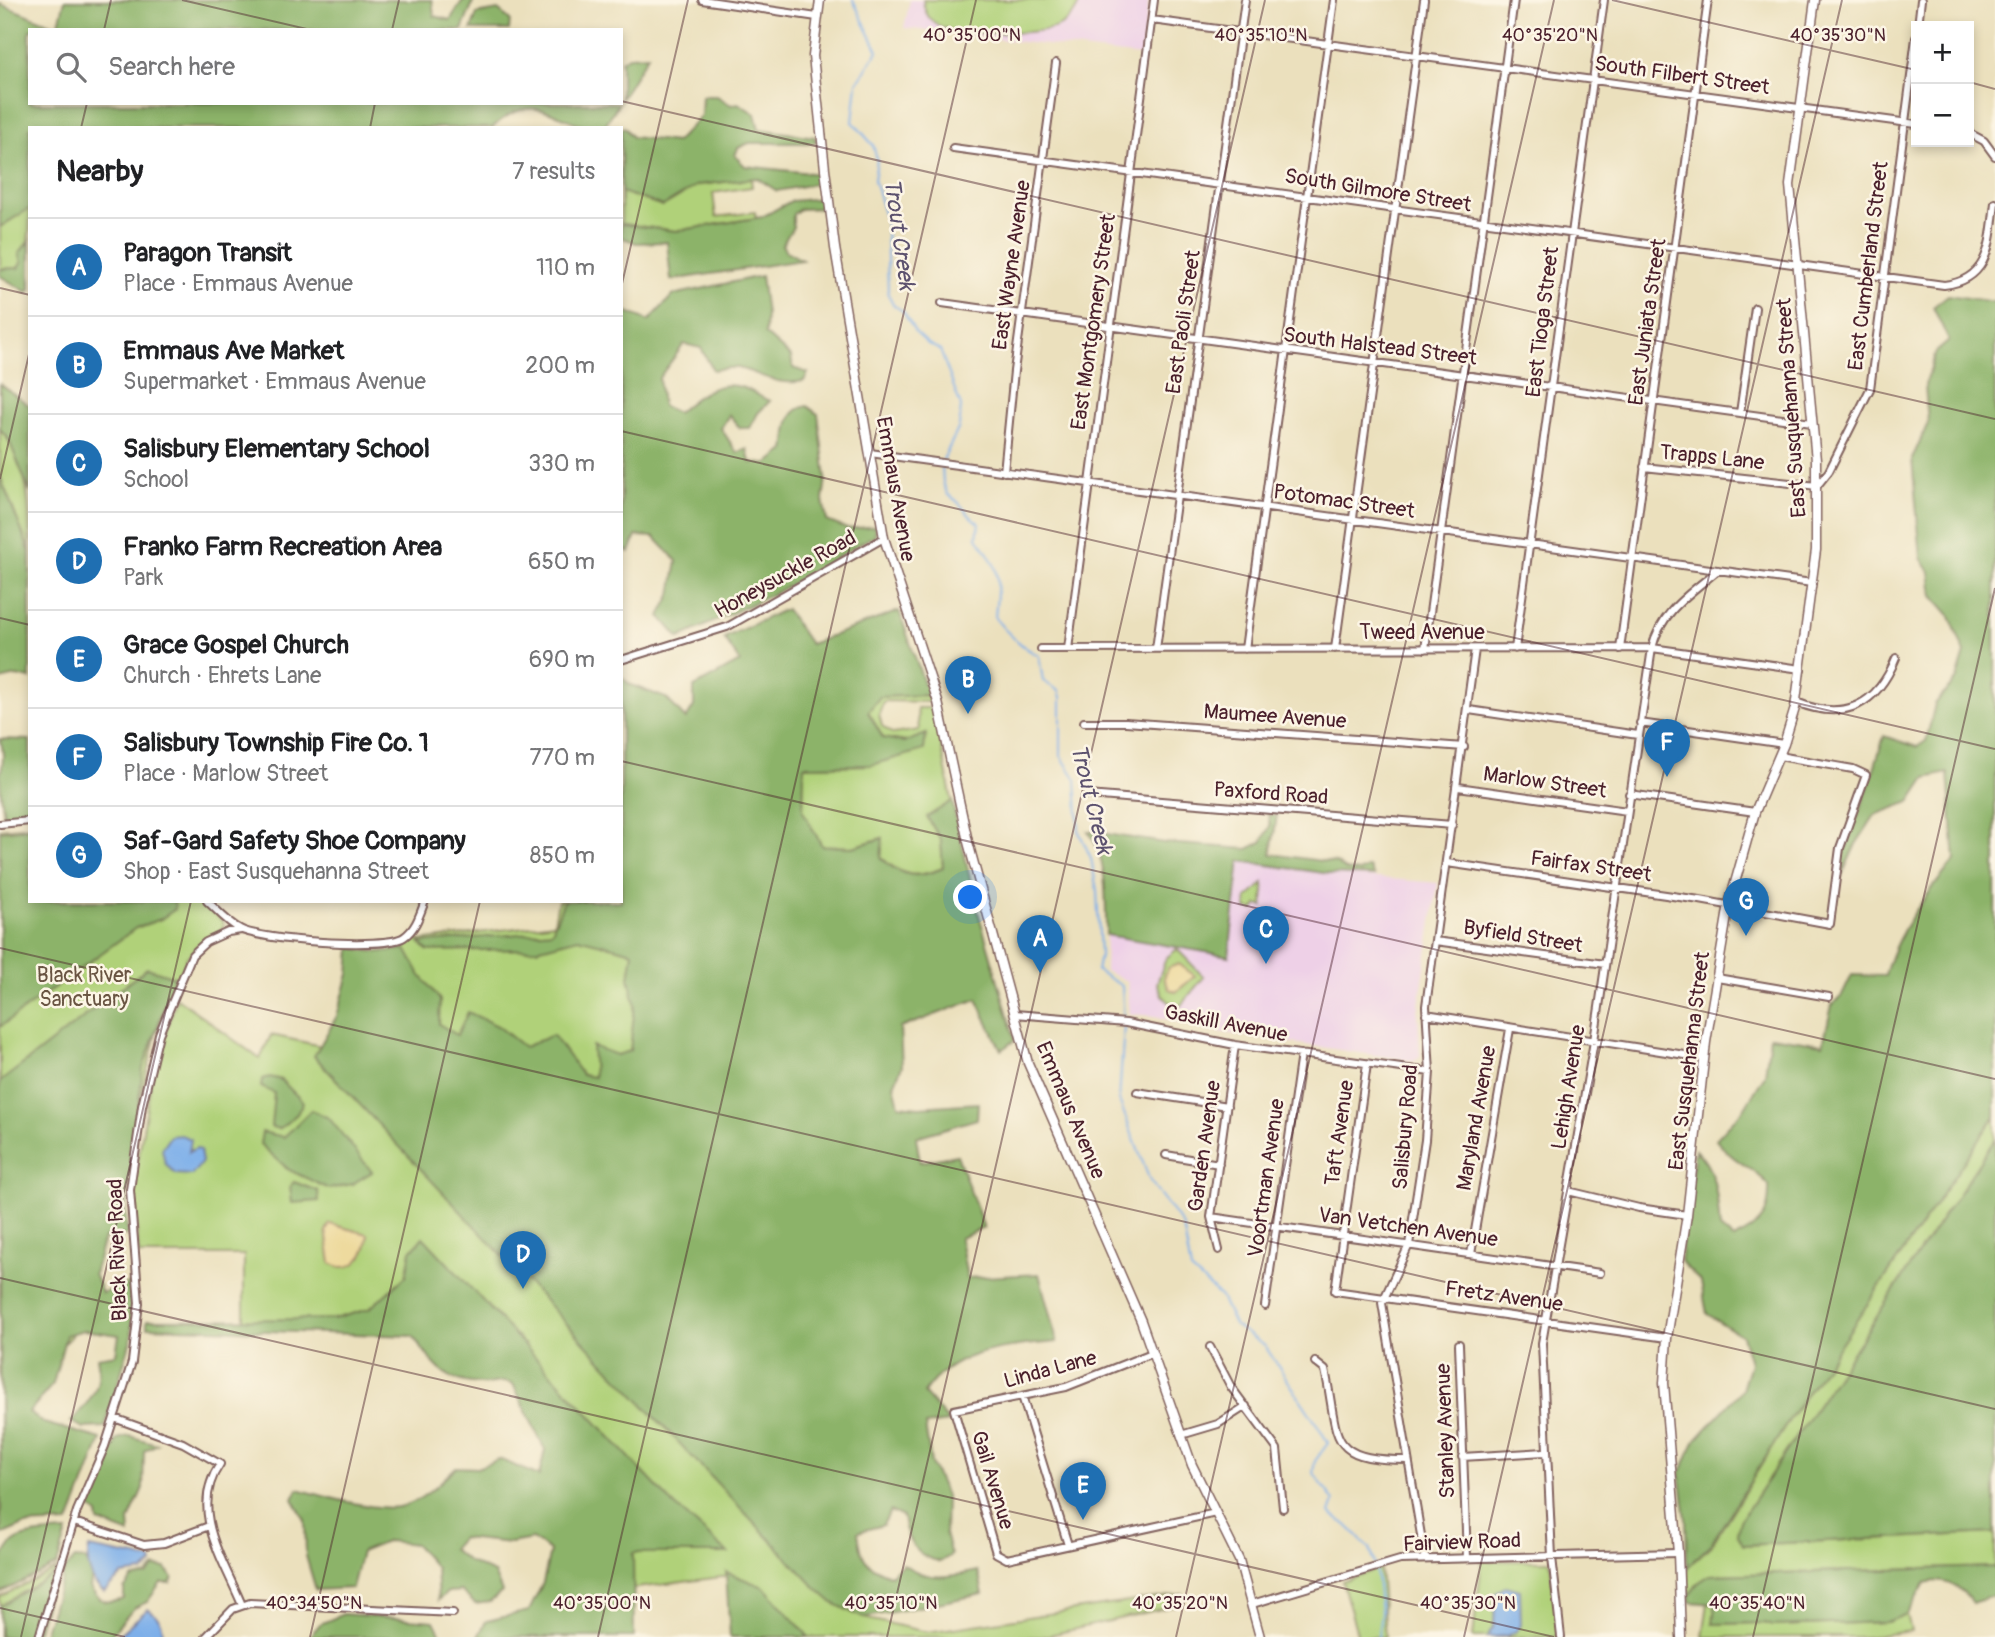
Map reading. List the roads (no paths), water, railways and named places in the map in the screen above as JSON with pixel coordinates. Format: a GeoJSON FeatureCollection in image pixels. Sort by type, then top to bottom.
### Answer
{"type":"FeatureCollection","features":[{"type":"Feature","properties":{"kind":"main road","name":"Emmaus Avenue"},"geometry":{"type":"LineString","coordinates":[[820,0],[814,68],[826,179],[884,538],[938,702],[968,842],[1039,1091],[1106,1235],[1153,1353],[1181,1435],[1239,1560],[1260,1637]]}},
{"type":"Feature","properties":{"kind":"main road","name":"East Susquehanna Street"},"geometry":{"type":"LineString","coordinates":[[1681,1637],[1678,1553],[1664,1383],[1667,1338],[1687,1214],[1704,1058],[1729,904],[1755,812],[1784,744],[1796,702],[1818,527],[1812,423],[1790,185],[1815,0]]}},
{"type":"Feature","properties":{"kind":"street"},"geometry":{"type":"LineString","coordinates":[[702,0],[817,17]]}},
{"type":"Feature","properties":{"kind":"street","name":"East Montgomery Street"},"geometry":{"type":"LineString","coordinates":[[1068,649],[1154,0]]}},
{"type":"Feature","properties":{"kind":"street","name":"East Paoli Street"},"geometry":{"type":"LineString","coordinates":[[1156,649],[1244,0]]}},
{"type":"Feature","properties":{"kind":"street"},"geometry":{"type":"LineString","coordinates":[[1245,649],[1334,0]]}},
{"type":"Feature","properties":{"kind":"street"},"geometry":{"type":"LineString","coordinates":[[1335,649],[1424,0]]}},
{"type":"Feature","properties":{"kind":"street"},"geometry":{"type":"LineString","coordinates":[[1425,649],[1514,0]]}},
{"type":"Feature","properties":{"kind":"street","name":"East Tioga Street"},"geometry":{"type":"LineString","coordinates":[[1515,649],[1604,0]]}},
{"type":"Feature","properties":{"kind":"street","name":"East Juniata Street"},"geometry":{"type":"LineString","coordinates":[[1620,649],[1708,0]]}},
{"type":"Feature","properties":{"kind":"street"},"geometry":{"type":"LineString","coordinates":[[1919,21],[1921,0]]}},
{"type":"Feature","properties":{"kind":"street","name":"South Filbert Street"},"geometry":{"type":"LineString","coordinates":[[1152,20],[1911,124]]}},
{"type":"Feature","properties":{"kind":"street","name":"East Wayne Avenue"},"geometry":{"type":"LineString","coordinates":[[1004,472],[1056,63]]}},
{"type":"Feature","properties":{"kind":"street","name":"East Cumberland Street"},"geometry":{"type":"LineString","coordinates":[[1817,486],[1829,471],[1868,396],[1911,77]]}},
{"type":"Feature","properties":{"kind":"street"},"geometry":{"type":"LineString","coordinates":[[1974,135],[1984,141],[1995,156]]}},
{"type":"Feature","properties":{"kind":"street","name":"South Gilmore Street"},"geometry":{"type":"LineString","coordinates":[[953,148],[1884,277]]}},
{"type":"Feature","properties":{"kind":"street"},"geometry":{"type":"LineString","coordinates":[[1884,277],[1953,284],[1977,272],[1992,256],[1995,203]]}},
{"type":"Feature","properties":{"kind":"street","name":"South Halstead Street"},"geometry":{"type":"LineString","coordinates":[[942,303],[1812,423]]}},
{"type":"Feature","properties":{"kind":"street"},"geometry":{"type":"LineString","coordinates":[[1740,413],[1755,308]]}},
{"type":"Feature","properties":{"kind":"street","name":"Potomac Street"},"geometry":{"type":"LineString","coordinates":[[870,453],[1812,583]]}},
{"type":"Feature","properties":{"kind":"street","name":"Trapps Lane"},"geometry":{"type":"LineString","coordinates":[[1644,467],[1817,486]]}},
{"type":"Feature","properties":{"kind":"street","name":"Honeysuckle Road"},"geometry":{"type":"LineString","coordinates":[[623,659],[727,627],[884,538]]}},
{"type":"Feature","properties":{"kind":"street","name":"Lehigh Avenue"},"geometry":{"type":"LineString","coordinates":[[1561,1637],[1545,1452],[1541,1358],[1546,1320],[1594,1041],[1653,648],[1658,628],[1668,613],[1718,570]]}},
{"type":"Feature","properties":{"kind":"street","name":"Tweed Avenue"},"geometry":{"type":"LineString","coordinates":[[1041,649],[1653,648],[1801,669]]}},
{"type":"Feature","properties":{"kind":"street","name":"Salisbury Road"},"geometry":{"type":"LineString","coordinates":[[1384,1297],[1409,1245],[1425,1140],[1430,1072],[1426,1014],[1469,710],[1475,649]]}},
{"type":"Feature","properties":{"kind":"street"},"geometry":{"type":"LineString","coordinates":[[1796,702],[1814,709],[1836,710],[1864,703],[1881,690],[1896,658]]}},
{"type":"Feature","properties":{"kind":"street"},"geometry":{"type":"LineString","coordinates":[[1469,710],[1638,735]]}},
{"type":"Feature","properties":{"kind":"street","name":"Maumee Avenue"},"geometry":{"type":"LineString","coordinates":[[1084,722],[1126,722],[1464,747]]}},
{"type":"Feature","properties":{"kind":"street"},"geometry":{"type":"LineString","coordinates":[[1640,723],[1784,744]]}},
{"type":"Feature","properties":{"kind":"street","name":"Fairfax Street"},"geometry":{"type":"LineString","coordinates":[[1447,863],[1729,904],[1830,924],[1840,848],[1866,775],[1853,769],[1779,756]]}},
{"type":"Feature","properties":{"kind":"street","name":"Marlow Street"},"geometry":{"type":"LineString","coordinates":[[1458,787],[1627,811]]}},
{"type":"Feature","properties":{"kind":"street","name":"Marlow Street"},"geometry":{"type":"LineString","coordinates":[[1629,794],[1755,812]]}},
{"type":"Feature","properties":{"kind":"street","name":"Paxford Road"},"geometry":{"type":"LineString","coordinates":[[1088,795],[1452,825]]}},
{"type":"Feature","properties":{"kind":"street"},"geometry":{"type":"LineString","coordinates":[[0,824],[28,821]]}},
{"type":"Feature","properties":{"kind":"street"},"geometry":{"type":"LineString","coordinates":[[209,903],[241,930],[328,943],[391,943],[411,931],[424,903]]}},
{"type":"Feature","properties":{"kind":"street","name":"Black River Road"},"geometry":{"type":"LineString","coordinates":[[39,1637],[74,1522],[114,1418],[132,1362],[138,1321],[138,1283],[130,1190],[159,1034],[189,958],[206,942],[241,930]]}},
{"type":"Feature","properties":{"kind":"street","name":"Byfield Street"},"geometry":{"type":"LineString","coordinates":[[1435,941],[1605,964]]}},
{"type":"Feature","properties":{"kind":"street"},"geometry":{"type":"LineString","coordinates":[[1717,978],[1829,997]]}},
{"type":"Feature","properties":{"kind":"street","name":"Gaskill Avenue"},"geometry":{"type":"LineString","coordinates":[[1015,1014],[1124,1023],[1235,1045],[1430,1072]]}},
{"type":"Feature","properties":{"kind":"street"},"geometry":{"type":"LineString","coordinates":[[1426,1014],[1704,1058]]}},
{"type":"Feature","properties":{"kind":"street","name":"Maryland Avenue"},"geometry":{"type":"LineString","coordinates":[[1471,1254],[1510,1029]]}},
{"type":"Feature","properties":{"kind":"street","name":"Garden Avenue"},"geometry":{"type":"LineString","coordinates":[[1219,1250],[1211,1217],[1235,1045]]}},
{"type":"Feature","properties":{"kind":"street","name":"Voortman Avenue"},"geometry":{"type":"LineString","coordinates":[[1265,1306],[1301,1054]]}},
{"type":"Feature","properties":{"kind":"street","name":"Taft Avenue"},"geometry":{"type":"LineString","coordinates":[[1335,1291],[1367,1064]]}},
{"type":"Feature","properties":{"kind":"street"},"geometry":{"type":"LineString","coordinates":[[1137,1093],[1227,1106]]}},
{"type":"Feature","properties":{"kind":"street"},"geometry":{"type":"LineString","coordinates":[[1166,1155],[1219,1164]]}},
{"type":"Feature","properties":{"kind":"street"},"geometry":{"type":"LineString","coordinates":[[1568,1191],[1639,1208],[1687,1214]]}},
{"type":"Feature","properties":{"kind":"street","name":"Van Vetchen Avenue"},"geometry":{"type":"LineString","coordinates":[[1211,1217],[1600,1273]]}},
{"type":"Feature","properties":{"kind":"street","name":"Fretz Avenue"},"geometry":{"type":"LineString","coordinates":[[1335,1291],[1667,1338]]}},
{"type":"Feature","properties":{"kind":"street"},"geometry":{"type":"LineString","coordinates":[[1384,1297],[1425,1559]]}},
{"type":"Feature","properties":{"kind":"street","name":"Stanley Avenue"},"geometry":{"type":"LineString","coordinates":[[1459,1345],[1467,1558]]}},
{"type":"Feature","properties":{"kind":"street"},"geometry":{"type":"LineString","coordinates":[[1210,1347],[1231,1387],[1278,1454],[1283,1508]]}},
{"type":"Feature","properties":{"kind":"street","name":"Linda Lane"},"geometry":{"type":"LineString","coordinates":[[954,1410],[1076,1384],[1153,1353]]}},
{"type":"Feature","properties":{"kind":"street"},"geometry":{"type":"LineString","coordinates":[[1315,1362],[1325,1370],[1335,1428],[1346,1448],[1368,1459],[1408,1460]]}},
{"type":"Feature","properties":{"kind":"street"},"geometry":{"type":"LineString","coordinates":[[1022,1396],[1068,1545],[1216,1513]]}},
{"type":"Feature","properties":{"kind":"street"},"geometry":{"type":"LineString","coordinates":[[1181,1435],[1218,1424],[1246,1406]]}},
{"type":"Feature","properties":{"kind":"street","name":"Gail Avenue"},"geometry":{"type":"LineString","coordinates":[[954,1410],[996,1553],[1002,1558],[1068,1545]]}},
{"type":"Feature","properties":{"kind":"street"},"geometry":{"type":"LineString","coordinates":[[114,1418],[183,1443],[220,1464],[206,1492],[209,1526],[242,1605]]}},
{"type":"Feature","properties":{"kind":"street"},"geometry":{"type":"LineString","coordinates":[[1462,1457],[1545,1452]]}},
{"type":"Feature","properties":{"kind":"street"},"geometry":{"type":"LineString","coordinates":[[74,1522],[144,1545],[164,1543],[209,1526]]}},
{"type":"Feature","properties":{"kind":"street","name":"Fairview Road"},"geometry":{"type":"LineString","coordinates":[[1252,1604],[1376,1567],[1425,1559],[1678,1553]]}},
{"type":"Feature","properties":{"kind":"street"},"geometry":{"type":"LineString","coordinates":[[206,1637],[233,1609],[242,1605],[270,1602],[453,1613]]}},
{"type":"Feature","properties":{"kind":"water"},"geometry":{"type":"Polygon","coordinates":[[[181,1135],[191,1139],[189,1152],[196,1148],[200,1150],[202,1162],[192,1175],[175,1174],[165,1163],[162,1149],[170,1136],[181,1135]]]}},
{"type":"Feature","properties":{"kind":"water"},"geometry":{"type":"Polygon","coordinates":[[[89,1548],[152,1560],[153,1564],[143,1572],[122,1575],[104,1592],[90,1572],[89,1548]]]}},
{"type":"Feature","properties":{"kind":"water"},"geometry":{"type":"Polygon","coordinates":[[[1506,1586],[1520,1590],[1521,1625],[1511,1634],[1487,1637],[1494,1626],[1495,1594],[1506,1586]]]}},
{"type":"Feature","properties":{"kind":"water"},"geometry":{"type":"Polygon","coordinates":[[[148,1609],[160,1621],[163,1629],[161,1637],[116,1637],[148,1609]]]}},
{"type":"Feature","properties":{"kind":"waterway","name":"Trout Creek"},"geometry":{"type":"LineString","coordinates":[[853,0],[878,51],[857,83],[853,122],[873,145],[877,160],[874,180],[886,220],[888,293],[893,305],[903,311],[915,332],[928,344],[940,350],[961,406],[959,427],[943,460]]}},
{"type":"Feature","properties":{"kind":"waterway","name":"Trout Creek"},"geometry":{"type":"LineString","coordinates":[[942,466],[943,483],[948,495],[979,523],[977,538],[995,567],[995,618],[1015,640],[1039,656],[1043,681],[1059,691],[1061,697],[1061,756],[1076,779],[1079,832],[1091,858],[1097,891],[1100,955],[1097,971],[1122,986],[1124,1021]]}},
{"type":"Feature","properties":{"kind":"waterway","name":"Trout Creek"},"geometry":{"type":"LineString","coordinates":[[1124,1026],[1119,1100],[1150,1181],[1183,1226],[1191,1270],[1221,1297],[1234,1325],[1265,1346],[1320,1429],[1328,1443],[1315,1461],[1313,1472],[1334,1501],[1330,1513],[1370,1548],[1375,1565]]}},
{"type":"Feature","properties":{"kind":"waterway","name":"Trout Creek"},"geometry":{"type":"LineString","coordinates":[[1376,1571],[1381,1611],[1378,1637]]}},
{"type":"Feature","properties":{"kind":"place","name":"Emmaus Ave Market"},"geometry":{"type":"Point","coordinates":[968,714]}},
{"type":"Feature","properties":{"kind":"place","name":"Salisbury Township Fire Co. 1"},"geometry":{"type":"Point","coordinates":[1667,777]}},
{"type":"Feature","properties":{"kind":"place","name":"Saf-Gard Safety Shoe Company"},"geometry":{"type":"Point","coordinates":[1746,936]}},
{"type":"Feature","properties":{"kind":"place","name":"Salisbury Elementary School"},"geometry":{"type":"Point","coordinates":[1266,964]}},
{"type":"Feature","properties":{"kind":"place","name":"Paragon Transit"},"geometry":{"type":"Point","coordinates":[1040,973]}},
{"type":"Feature","properties":{"kind":"place","name":"Franko Farm Recreation Area"},"geometry":{"type":"Point","coordinates":[523,1289]}},
{"type":"Feature","properties":{"kind":"place","name":"Grace Gospel Church"},"geometry":{"type":"Point","coordinates":[1083,1520]}},
{"type":"Feature","properties":{"kind":"park label","name":"Black River Sanctuary"},"geometry":{"type":"Point","coordinates":[84,987]}}]}
